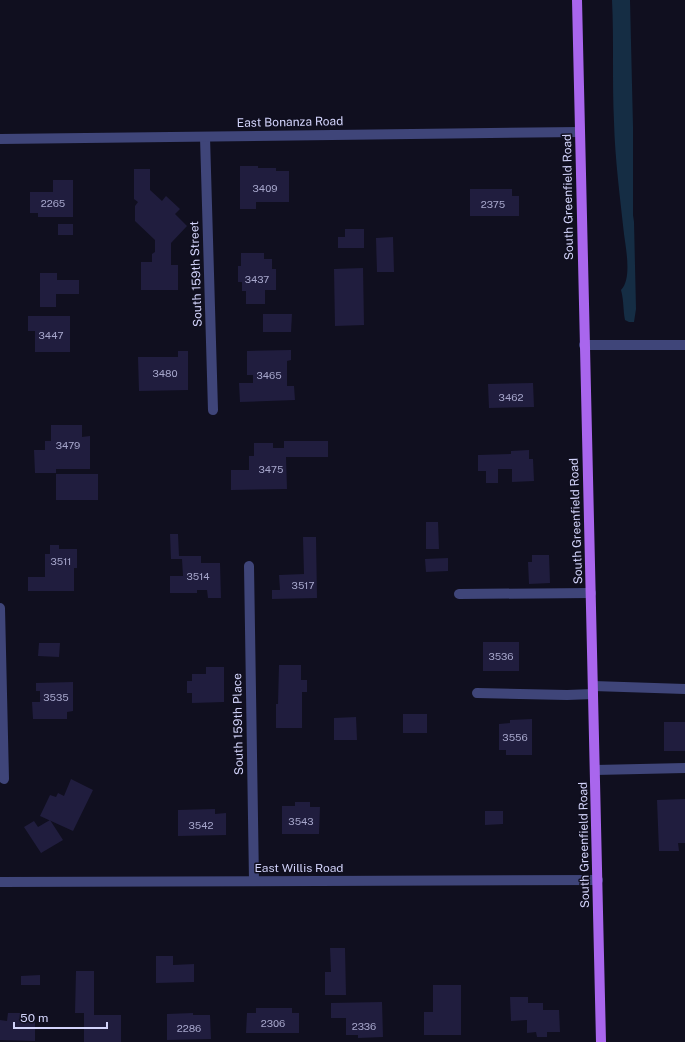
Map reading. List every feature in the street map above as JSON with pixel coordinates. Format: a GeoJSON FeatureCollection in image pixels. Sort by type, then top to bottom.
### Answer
{"type":"FeatureCollection","features":[{"type":"Feature","properties":{"kind":"main road","name":"South Greenfield Road"},"geometry":{"type":"LineString","coordinates":[[578,0],[584,345],[601,1042]]}},
{"type":"Feature","properties":{"kind":"street","name":"East Bonanza Road"},"geometry":{"type":"LineString","coordinates":[[0,139],[580,132]]}},
{"type":"Feature","properties":{"kind":"street","name":"South 159th Street"},"geometry":{"type":"LineString","coordinates":[[205,137],[212,410]]}},
{"type":"Feature","properties":{"kind":"street"},"geometry":{"type":"LineString","coordinates":[[584,345],[685,345]]}},
{"type":"Feature","properties":{"kind":"street","name":"South 159th Place"},"geometry":{"type":"LineString","coordinates":[[249,566],[254,881]]}},
{"type":"Feature","properties":{"kind":"street"},"geometry":{"type":"LineString","coordinates":[[459,594],[591,593]]}},
{"type":"Feature","properties":{"kind":"street"},"geometry":{"type":"LineString","coordinates":[[0,608],[4,779]]}},
{"type":"Feature","properties":{"kind":"street"},"geometry":{"type":"LineString","coordinates":[[477,692],[567,695],[593,690],[685,689]]}},
{"type":"Feature","properties":{"kind":"street"},"geometry":{"type":"LineString","coordinates":[[595,770],[685,768]]}},
{"type":"Feature","properties":{"kind":"street","name":"East Willis Road"},"geometry":{"type":"LineString","coordinates":[[0,882],[598,880]]}},
{"type":"Feature","properties":{"kind":"water"},"geometry":{"type":"Polygon","coordinates":[[[612,0],[630,0],[636,309],[634,322],[625,320],[621,290],[626,279],[627,255],[618,178],[615,136],[612,0]]]}},
{"type":"Feature","properties":{"kind":"building"},"geometry":{"type":"Polygon","coordinates":[[[240,166],[258,166],[258,168],[276,168],[276,171],[289,171],[289,202],[256,202],[256,209],[240,209],[240,166]]]}},
{"type":"Feature","properties":{"kind":"building"},"geometry":{"type":"Polygon","coordinates":[[[134,169],[150,169],[150,190],[162,201],[166,196],[180,209],[175,214],[187,226],[171,243],[171,265],[178,265],[178,290],[141,290],[141,262],[152,262],[152,254],[155,252],[155,240],[135,221],[135,206],[138,202],[134,199],[134,169]]]}},
{"type":"Feature","properties":{"kind":"building"},"geometry":{"type":"Polygon","coordinates":[[[53,180],[73,180],[73,217],[38,217],[38,213],[30,213],[30,192],[53,192],[53,180]]]}},
{"type":"Feature","properties":{"kind":"building"},"geometry":{"type":"Polygon","coordinates":[[[470,189],[512,189],[512,196],[519,196],[519,216],[470,216],[470,189]]]}},
{"type":"Feature","properties":{"kind":"building"},"geometry":{"type":"Polygon","coordinates":[[[58,224],[73,224],[73,235],[58,235],[58,224]]]}},
{"type":"Feature","properties":{"kind":"building"},"geometry":{"type":"Polygon","coordinates":[[[345,229],[364,229],[364,248],[338,248],[338,237],[345,237],[345,229]]]}},
{"type":"Feature","properties":{"kind":"building"},"geometry":{"type":"Polygon","coordinates":[[[393,237],[394,272],[377,272],[376,238],[393,237]]]}},
{"type":"Feature","properties":{"kind":"building"},"geometry":{"type":"Polygon","coordinates":[[[241,253],[264,253],[264,259],[272,259],[272,269],[276,269],[276,290],[265,290],[265,304],[246,304],[246,291],[242,291],[242,282],[238,282],[238,266],[241,266],[241,253]]]}},
{"type":"Feature","properties":{"kind":"building"},"geometry":{"type":"Polygon","coordinates":[[[363,268],[364,325],[335,326],[334,269],[363,268]]]}},
{"type":"Feature","properties":{"kind":"building"},"geometry":{"type":"Polygon","coordinates":[[[40,273],[57,273],[57,280],[79,280],[79,294],[56,294],[56,307],[40,307],[40,273]]]}},
{"type":"Feature","properties":{"kind":"building"},"geometry":{"type":"Polygon","coordinates":[[[263,314],[292,314],[291,332],[263,332],[263,314]]]}},
{"type":"Feature","properties":{"kind":"building"},"geometry":{"type":"Polygon","coordinates":[[[28,316],[70,316],[70,352],[35,352],[35,331],[28,331],[28,316]]]}},
{"type":"Feature","properties":{"kind":"building"},"geometry":{"type":"Polygon","coordinates":[[[291,350],[291,360],[287,361],[287,386],[294,386],[295,400],[240,402],[239,383],[253,383],[253,375],[247,375],[247,351],[291,350]]]}},
{"type":"Feature","properties":{"kind":"building"},"geometry":{"type":"Polygon","coordinates":[[[178,351],[188,351],[188,390],[139,391],[138,357],[178,357],[178,351]]]}},
{"type":"Feature","properties":{"kind":"building"},"geometry":{"type":"Polygon","coordinates":[[[533,383],[534,407],[489,408],[488,384],[533,383]]]}},
{"type":"Feature","properties":{"kind":"building"},"geometry":{"type":"Polygon","coordinates":[[[51,425],[82,425],[82,437],[90,436],[90,469],[56,469],[56,473],[35,473],[34,450],[45,450],[45,441],[51,441],[51,425]]]}},
{"type":"Feature","properties":{"kind":"building"},"geometry":{"type":"Polygon","coordinates":[[[284,441],[328,441],[328,457],[286,457],[287,489],[231,490],[231,470],[249,470],[249,456],[254,456],[254,443],[273,443],[273,448],[284,448],[284,441]]]}},
{"type":"Feature","properties":{"kind":"building"},"geometry":{"type":"Polygon","coordinates":[[[529,450],[529,459],[533,459],[534,481],[512,482],[512,469],[498,469],[498,483],[486,483],[486,471],[478,471],[478,455],[511,454],[511,451],[529,450]]]}},
{"type":"Feature","properties":{"kind":"building"},"geometry":{"type":"Polygon","coordinates":[[[56,474],[98,474],[98,500],[56,500],[56,474]]]}},
{"type":"Feature","properties":{"kind":"building"},"geometry":{"type":"Polygon","coordinates":[[[426,522],[438,522],[439,549],[426,549],[426,522]]]}},
{"type":"Feature","properties":{"kind":"building"},"geometry":{"type":"Polygon","coordinates":[[[170,534],[178,534],[179,556],[201,556],[201,563],[220,563],[221,598],[208,598],[207,590],[197,590],[197,593],[170,593],[170,576],[183,576],[182,559],[171,559],[170,534]]]}},
{"type":"Feature","properties":{"kind":"building"},"geometry":{"type":"Polygon","coordinates":[[[303,537],[316,537],[317,598],[272,599],[272,590],[280,590],[279,575],[304,574],[303,537]]]}},
{"type":"Feature","properties":{"kind":"building"},"geometry":{"type":"Polygon","coordinates":[[[50,545],[59,545],[59,549],[77,549],[77,568],[74,568],[74,591],[28,591],[28,577],[45,577],[45,554],[50,554],[50,545]]]}},
{"type":"Feature","properties":{"kind":"building"},"geometry":{"type":"Polygon","coordinates":[[[532,555],[549,555],[550,583],[529,584],[528,562],[532,562],[532,555]]]}},
{"type":"Feature","properties":{"kind":"building"},"geometry":{"type":"Polygon","coordinates":[[[448,558],[448,571],[426,572],[425,559],[448,558]]]}},
{"type":"Feature","properties":{"kind":"building"},"geometry":{"type":"Polygon","coordinates":[[[483,642],[519,642],[519,671],[483,671],[483,642]]]}},
{"type":"Feature","properties":{"kind":"building"},"geometry":{"type":"Polygon","coordinates":[[[39,643],[60,643],[59,657],[38,656],[39,643]]]}},
{"type":"Feature","properties":{"kind":"building"},"geometry":{"type":"Polygon","coordinates":[[[279,665],[301,665],[301,680],[307,680],[307,692],[302,692],[302,728],[276,728],[279,665]]]}},
{"type":"Feature","properties":{"kind":"building"},"geometry":{"type":"Polygon","coordinates":[[[206,667],[224,667],[224,702],[192,703],[192,693],[187,693],[187,681],[192,681],[192,674],[206,674],[206,667]]]}},
{"type":"Feature","properties":{"kind":"building"},"geometry":{"type":"Polygon","coordinates":[[[73,682],[73,711],[67,712],[67,719],[33,719],[32,702],[40,702],[40,691],[36,691],[36,683],[73,682]]]}},
{"type":"Feature","properties":{"kind":"building"},"geometry":{"type":"Polygon","coordinates":[[[403,714],[427,714],[427,733],[403,733],[403,714]]]}},
{"type":"Feature","properties":{"kind":"building"},"geometry":{"type":"Polygon","coordinates":[[[356,717],[357,740],[334,740],[334,718],[356,717]]]}},
{"type":"Feature","properties":{"kind":"building"},"geometry":{"type":"Polygon","coordinates":[[[532,719],[532,755],[506,755],[506,750],[499,750],[499,724],[510,723],[510,720],[532,719]]]}},
{"type":"Feature","properties":{"kind":"building"},"geometry":{"type":"Polygon","coordinates":[[[664,722],[685,722],[685,751],[664,751],[664,722]]]}},
{"type":"Feature","properties":{"kind":"building"},"geometry":{"type":"Polygon","coordinates":[[[71,779],[93,790],[73,831],[40,816],[50,795],[56,797],[58,793],[64,796],[71,779]]]}},
{"type":"Feature","properties":{"kind":"building"},"geometry":{"type":"Polygon","coordinates":[[[685,799],[685,843],[678,843],[679,851],[659,851],[657,800],[685,799]]]}},
{"type":"Feature","properties":{"kind":"building"},"geometry":{"type":"Polygon","coordinates":[[[295,802],[310,802],[310,807],[320,807],[319,834],[282,834],[282,806],[295,806],[295,802]]]}},
{"type":"Feature","properties":{"kind":"building"},"geometry":{"type":"Polygon","coordinates":[[[215,809],[215,814],[226,813],[226,835],[178,836],[178,810],[215,809]]]}},
{"type":"Feature","properties":{"kind":"building"},"geometry":{"type":"Polygon","coordinates":[[[485,811],[503,811],[503,824],[485,825],[485,811]]]}},
{"type":"Feature","properties":{"kind":"building"},"geometry":{"type":"Polygon","coordinates":[[[50,820],[63,840],[41,853],[24,827],[34,821],[38,827],[50,820]]]}},
{"type":"Feature","properties":{"kind":"building"},"geometry":{"type":"Polygon","coordinates":[[[330,948],[345,948],[346,995],[325,995],[325,972],[331,972],[330,948]]]}},
{"type":"Feature","properties":{"kind":"building"},"geometry":{"type":"Polygon","coordinates":[[[156,956],[173,956],[173,965],[194,964],[194,982],[156,983],[156,956]]]}},
{"type":"Feature","properties":{"kind":"building"},"geometry":{"type":"Polygon","coordinates":[[[76,971],[94,971],[94,1015],[121,1015],[121,1042],[84,1042],[84,1013],[75,1013],[76,971]]]}},
{"type":"Feature","properties":{"kind":"building"},"geometry":{"type":"Polygon","coordinates":[[[40,975],[40,985],[21,985],[21,976],[40,975]]]}},
{"type":"Feature","properties":{"kind":"building"},"geometry":{"type":"Polygon","coordinates":[[[433,985],[461,985],[461,1035],[424,1035],[424,1012],[433,1012],[433,985]]]}},
{"type":"Feature","properties":{"kind":"building"},"geometry":{"type":"Polygon","coordinates":[[[510,997],[528,997],[528,1003],[543,1003],[543,1010],[559,1010],[560,1032],[547,1032],[547,1037],[537,1037],[536,1032],[527,1033],[527,1020],[511,1021],[510,997]]]}},
{"type":"Feature","properties":{"kind":"building"},"geometry":{"type":"Polygon","coordinates":[[[382,1002],[383,1037],[358,1038],[358,1035],[346,1035],[346,1018],[331,1018],[331,1003],[382,1002]]]}},
{"type":"Feature","properties":{"kind":"building"},"geometry":{"type":"Polygon","coordinates":[[[256,1008],[292,1008],[292,1013],[299,1013],[299,1033],[246,1033],[247,1013],[256,1013],[256,1008]]]}},
{"type":"Feature","properties":{"kind":"building"},"geometry":{"type":"Polygon","coordinates":[[[8,1013],[35,1013],[35,1041],[0,1040],[0,1020],[7,1021],[8,1013]]]}},
{"type":"Feature","properties":{"kind":"building"},"geometry":{"type":"Polygon","coordinates":[[[193,1013],[193,1015],[210,1015],[211,1039],[167,1040],[167,1014],[193,1013]]]}}]}
